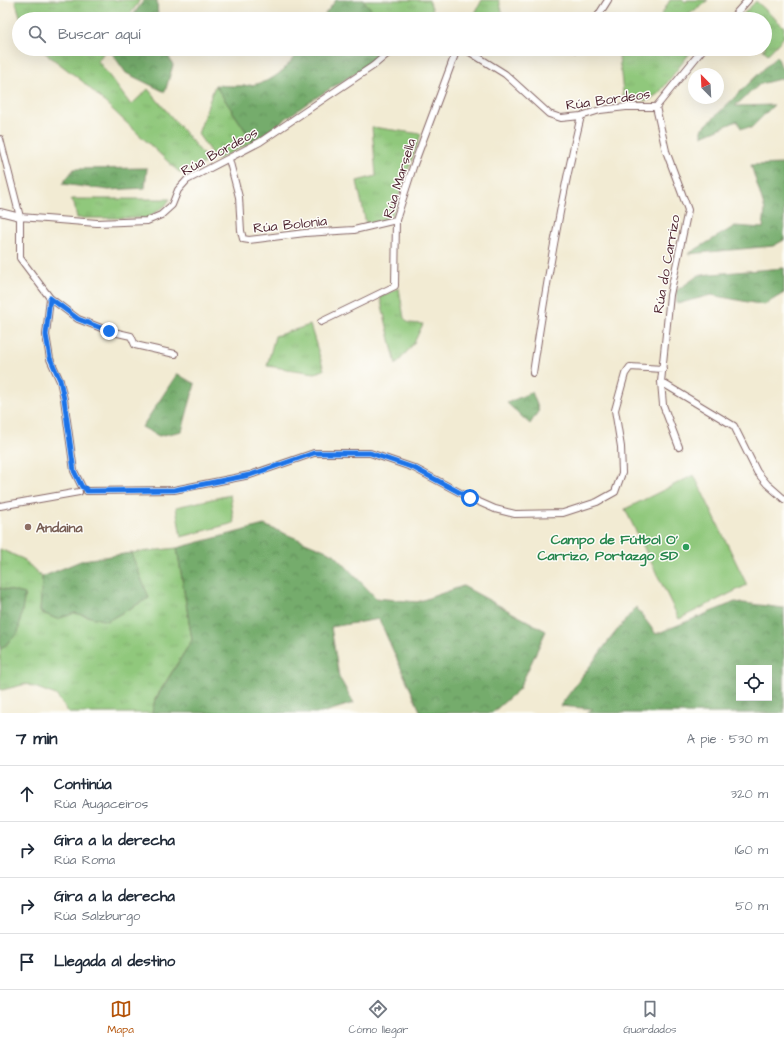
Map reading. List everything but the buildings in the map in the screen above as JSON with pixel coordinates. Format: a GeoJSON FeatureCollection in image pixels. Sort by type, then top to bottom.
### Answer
{"type":"FeatureCollection","features":[{"type":"Feature","properties":{"kind":"street"},"geometry":{"type":"LineString","coordinates":[[600,12],[608,0]]}},
{"type":"Feature","properties":{"kind":"street"},"geometry":{"type":"LineString","coordinates":[[737,12],[748,0]]}},
{"type":"Feature","properties":{"kind":"street","name":"Rúa Bordeos"},"geometry":{"type":"LineString","coordinates":[[0,212],[20,217],[97,223],[147,221],[161,215],[172,206],[178,190],[188,180],[260,142],[373,66],[385,56]]}},
{"type":"Feature","properties":{"kind":"street","name":"Rúa Marsella"},"geometry":{"type":"LineString","coordinates":[[321,322],[395,286],[396,220],[412,167],[454,56]]}},
{"type":"Feature","properties":{"kind":"street","name":"Rúa Bordeos"},"geometry":{"type":"LineString","coordinates":[[476,56],[505,74],[549,114],[561,118],[581,116],[600,110],[620,107],[656,107],[697,56]]}},
{"type":"Feature","properties":{"kind":"street","name":"Rúa do Carrizo"},"geometry":{"type":"LineString","coordinates":[[656,107],[666,151],[688,210],[670,295],[662,382],[663,405],[679,447]]}},
{"type":"Feature","properties":{"kind":"street"},"geometry":{"type":"LineString","coordinates":[[533,373],[559,213],[581,116]]}},
{"type":"Feature","properties":{"kind":"street"},"geometry":{"type":"LineString","coordinates":[[0,139],[20,217],[20,258],[50,298],[78,319],[109,331],[131,336],[135,345],[175,354]]}},
{"type":"Feature","properties":{"kind":"street","name":"Rúa Bolonia"},"geometry":{"type":"LineString","coordinates":[[229,159],[239,197],[241,231],[243,239],[250,240],[305,233],[354,230],[396,220]]}},
{"type":"Feature","properties":{"kind":"street"},"geometry":{"type":"LineString","coordinates":[[50,298],[46,335],[50,358],[60,380],[74,471],[80,490]]}},
{"type":"Feature","properties":{"kind":"street"},"geometry":{"type":"LineString","coordinates":[[0,506],[85,488],[87,491],[174,490],[250,475],[314,453],[370,453],[414,468],[470,498],[496,509],[514,514],[563,513],[597,502],[615,492],[622,473],[621,447],[615,410],[625,374],[630,367],[663,369]]}},
{"type":"Feature","properties":{"kind":"street"},"geometry":{"type":"LineString","coordinates":[[662,382],[734,426],[758,472],[784,499]]}},
{"type":"Feature","properties":{"kind":"green space"},"geometry":{"type":"Polygon","coordinates":[[[15,0],[140,0],[132,12],[19,12],[15,0]]]}},
{"type":"Feature","properties":{"kind":"green space"},"geometry":{"type":"Polygon","coordinates":[[[144,0],[157,0],[158,12],[135,12],[144,0]]]}},
{"type":"Feature","properties":{"kind":"green space"},"geometry":{"type":"Polygon","coordinates":[[[336,0],[363,0],[374,12],[327,12],[336,0]]]}},
{"type":"Feature","properties":{"kind":"green space"},"geometry":{"type":"Polygon","coordinates":[[[363,0],[429,0],[433,12],[374,12],[363,0]]]}},
{"type":"Feature","properties":{"kind":"green space"},"geometry":{"type":"Polygon","coordinates":[[[482,0],[499,0],[502,12],[476,12],[482,0]]]}},
{"type":"Feature","properties":{"kind":"green space"},"geometry":{"type":"Polygon","coordinates":[[[670,0],[683,0],[686,2],[687,0],[708,0],[692,12],[663,12],[670,0]]]}},
{"type":"Feature","properties":{"kind":"green space"},"geometry":{"type":"Polygon","coordinates":[[[756,1],[768,12],[746,12],[756,1]]]}},
{"type":"Feature","properties":{"kind":"green space"},"geometry":{"type":"Polygon","coordinates":[[[772,16],[784,27],[784,37],[772,50],[772,16]]]}},
{"type":"Feature","properties":{"kind":"green space"},"geometry":{"type":"Polygon","coordinates":[[[49,56],[101,56],[98,61],[131,105],[148,89],[206,158],[206,162],[185,173],[179,172],[82,81],[49,56]]]}},
{"type":"Feature","properties":{"kind":"green space"},"geometry":{"type":"Polygon","coordinates":[[[114,56],[168,56],[173,65],[165,92],[126,73],[114,56]]]}},
{"type":"Feature","properties":{"kind":"green space"},"geometry":{"type":"Polygon","coordinates":[[[294,56],[378,56],[362,69],[309,102],[253,142],[215,85],[253,85],[271,79],[279,74],[294,56]]]}},
{"type":"Feature","properties":{"kind":"green space"},"geometry":{"type":"Polygon","coordinates":[[[688,56],[659,93],[649,100],[624,101],[619,57],[688,56]]]}},
{"type":"Feature","properties":{"kind":"green space"},"geometry":{"type":"Polygon","coordinates":[[[777,56],[784,74],[784,78],[760,84],[735,106],[774,105],[751,128],[741,128],[737,121],[702,136],[702,129],[777,56]]]}},
{"type":"Feature","properties":{"kind":"green space"},"geometry":{"type":"Polygon","coordinates":[[[215,85],[253,142],[216,160],[198,134],[215,85]]]}},
{"type":"Feature","properties":{"kind":"green space"},"geometry":{"type":"Polygon","coordinates":[[[372,127],[421,134],[393,213],[389,219],[366,224],[357,181],[376,176],[372,127]]]}},
{"type":"Feature","properties":{"kind":"green space"},"geometry":{"type":"Polygon","coordinates":[[[784,164],[784,240],[773,246],[688,254],[735,226],[763,228],[765,210],[751,165],[784,164]]]}},
{"type":"Feature","properties":{"kind":"green space"},"geometry":{"type":"Polygon","coordinates":[[[147,168],[145,188],[109,190],[62,184],[74,169],[147,168]]]}},
{"type":"Feature","properties":{"kind":"green space"},"geometry":{"type":"Polygon","coordinates":[[[71,199],[170,199],[165,206],[147,218],[77,218],[74,203],[71,199]]]}},
{"type":"Feature","properties":{"kind":"green space"},"geometry":{"type":"Polygon","coordinates":[[[784,268],[784,293],[764,305],[711,295],[677,304],[676,291],[699,275],[784,268]]]}},
{"type":"Feature","properties":{"kind":"green space"},"geometry":{"type":"Polygon","coordinates":[[[399,288],[404,318],[409,323],[423,324],[414,343],[396,365],[380,297],[399,288]]]}},
{"type":"Feature","properties":{"kind":"green space"},"geometry":{"type":"Polygon","coordinates":[[[310,325],[324,370],[315,373],[267,366],[275,336],[310,325]]]}},
{"type":"Feature","properties":{"kind":"green space"},"geometry":{"type":"Polygon","coordinates":[[[177,374],[195,384],[182,431],[159,436],[142,427],[177,374]]]}},
{"type":"Feature","properties":{"kind":"green space"},"geometry":{"type":"Polygon","coordinates":[[[532,392],[539,410],[530,424],[507,403],[532,392]]]}},
{"type":"Feature","properties":{"kind":"green space","name":"Campo de Fútbol O' Carrizo, Portazgo SD"},"geometry":{"type":"Polygon","coordinates":[[[694,475],[747,585],[679,619],[625,509],[694,475]]]}},
{"type":"Feature","properties":{"kind":"green space"},"geometry":{"type":"Polygon","coordinates":[[[230,495],[234,523],[181,537],[176,507],[230,495]]]}},
{"type":"Feature","properties":{"kind":"green space"},"geometry":{"type":"Polygon","coordinates":[[[264,525],[334,554],[376,598],[417,602],[463,586],[546,631],[519,689],[492,713],[421,713],[379,619],[331,627],[339,677],[354,703],[321,713],[152,713],[155,700],[192,640],[177,548],[264,525]]]}},
{"type":"Feature","properties":{"kind":"green space"},"geometry":{"type":"Polygon","coordinates":[[[177,548],[192,640],[155,699],[152,713],[69,713],[56,695],[26,684],[2,690],[0,689],[0,650],[18,633],[25,594],[0,588],[0,549],[23,559],[42,577],[40,612],[57,619],[75,613],[107,621],[149,598],[131,553],[177,548]]]}},
{"type":"Feature","properties":{"kind":"green space"},"geometry":{"type":"Polygon","coordinates":[[[131,553],[149,598],[107,621],[75,613],[57,619],[40,612],[42,577],[83,560],[131,553]]]}},
{"type":"Feature","properties":{"kind":"green space"},"geometry":{"type":"Polygon","coordinates":[[[0,588],[25,594],[18,633],[0,650],[0,588]]]}},
{"type":"Feature","properties":{"kind":"green space"},"geometry":{"type":"Polygon","coordinates":[[[735,602],[784,608],[784,713],[586,713],[593,709],[560,706],[636,607],[656,634],[735,602]]]}},
{"type":"Feature","properties":{"kind":"place","name":"Andaina"},"geometry":{"type":"Point","coordinates":[28,527]}},
{"type":"Feature","properties":{"kind":"place","name":"Campo de Fútbol O' Carrizo, Portazgo SD"},"geometry":{"type":"Point","coordinates":[686,547]}},
{"type":"Feature","properties":{"kind":"route"},"geometry":{"type":"LineString","coordinates":[[109,331],[78,319],[50,298],[46,335],[50,358],[60,380],[74,471],[82,487],[84,487],[87,491],[110,492],[174,490],[250,475],[314,453],[370,453],[414,468],[470,498]]}}]}
